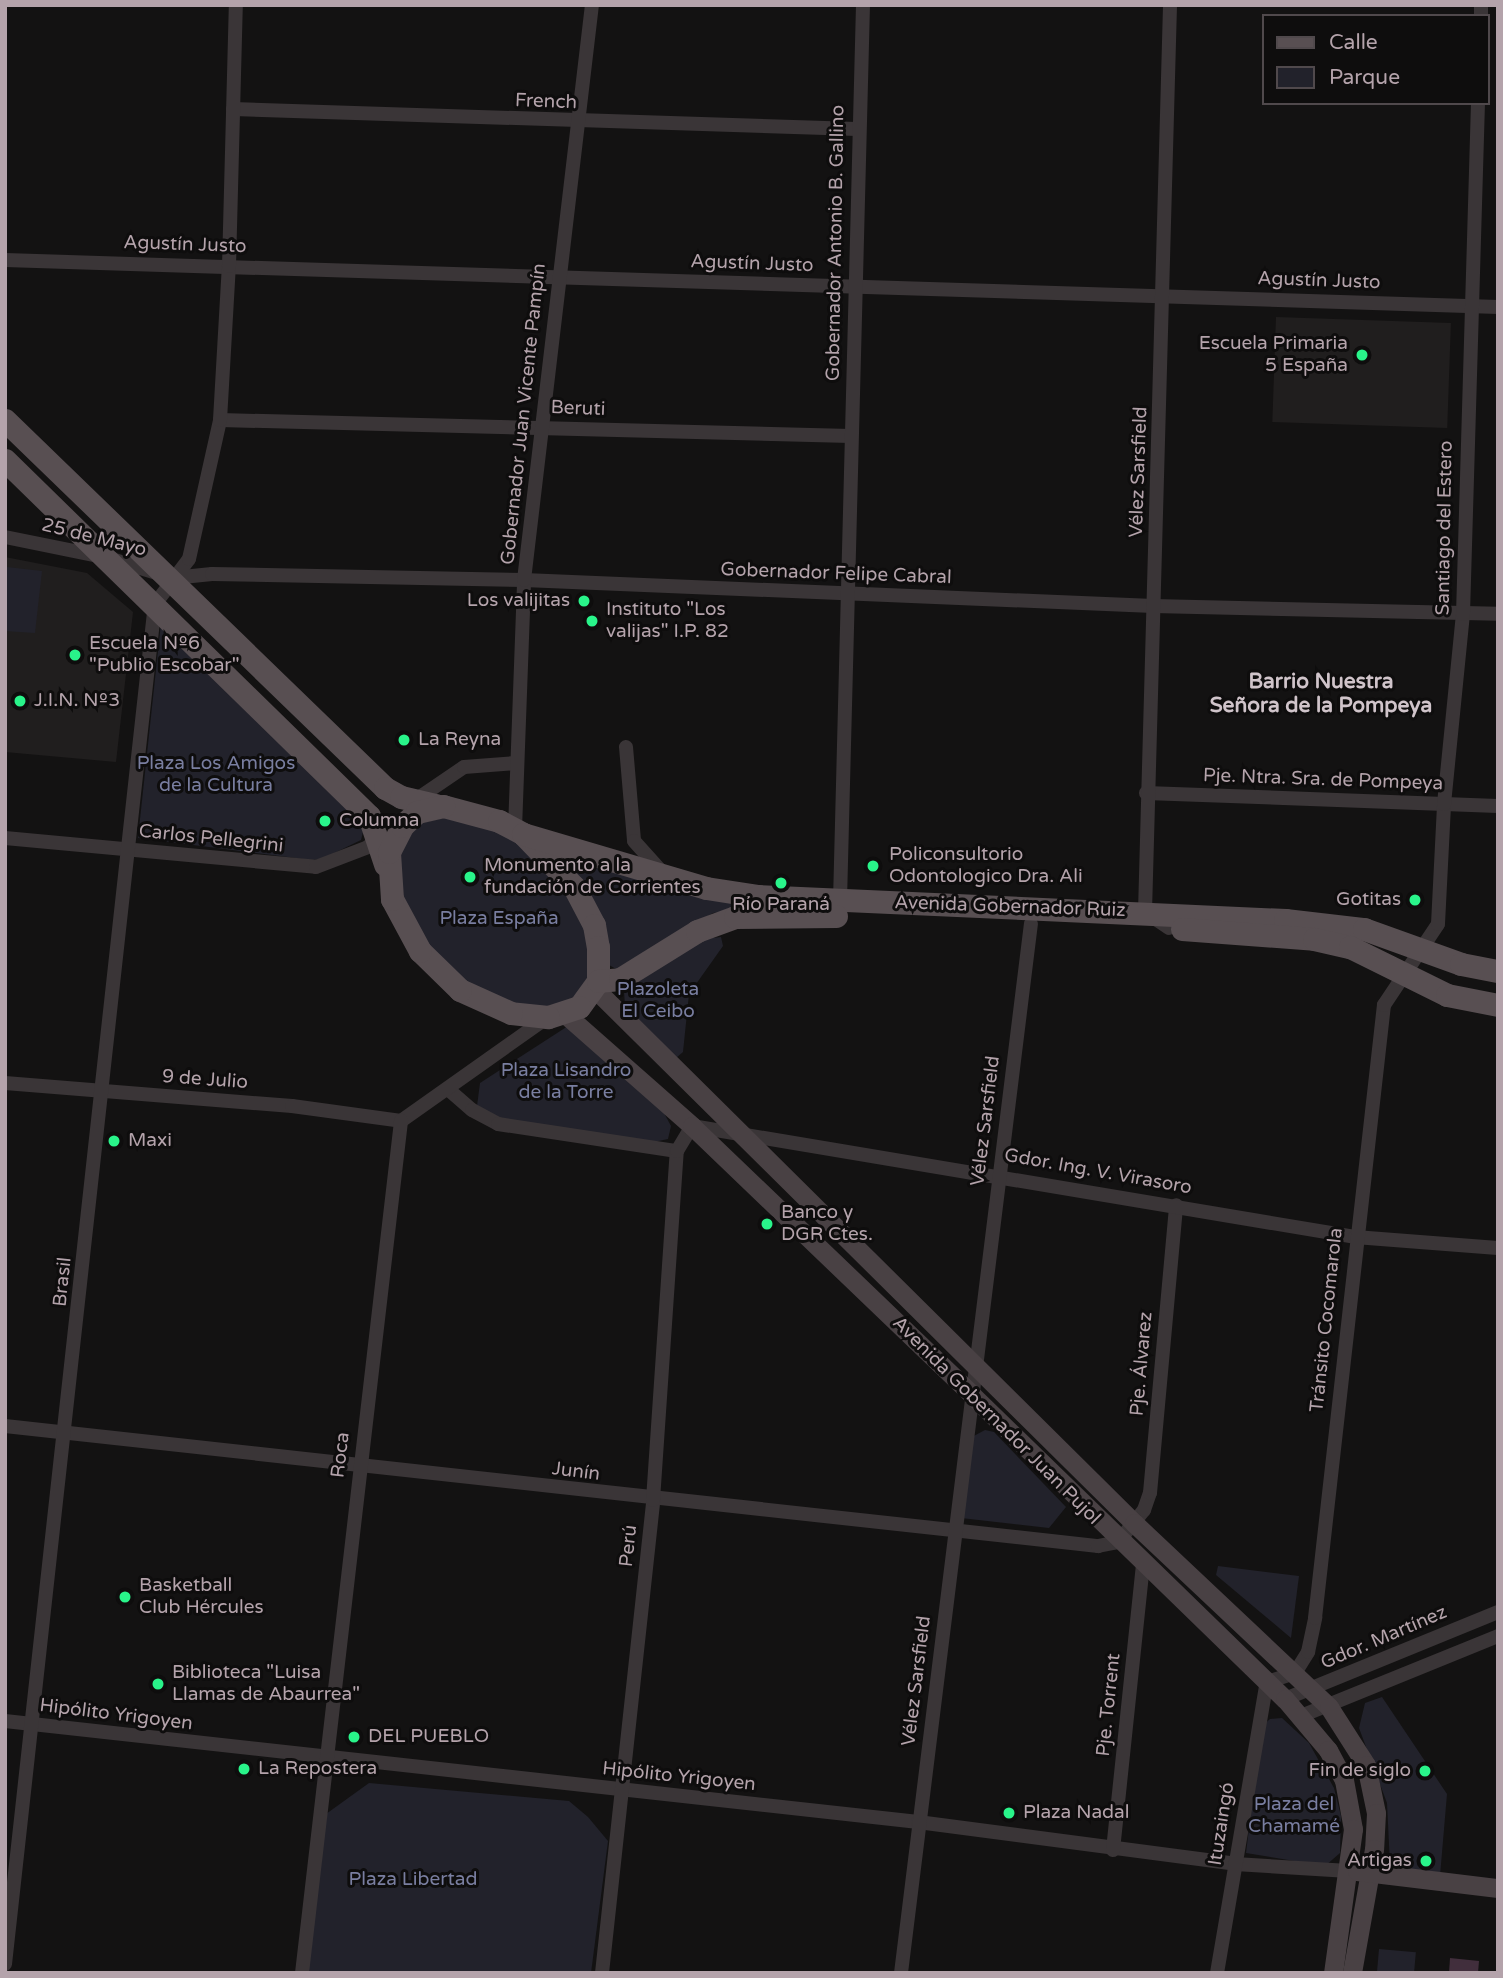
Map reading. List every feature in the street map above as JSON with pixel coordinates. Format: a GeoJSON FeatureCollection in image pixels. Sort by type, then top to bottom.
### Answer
{"type":"FeatureCollection","features":[{"type":"Feature","properties":{"kind":"main road"},"geometry":{"type":"LineString","coordinates":[[5,420],[173,579],[386,789],[414,801],[443,806],[519,831],[548,856],[584,904],[594,925],[597,985],[579,1007],[556,1015],[511,1013],[489,1004],[439,972],[403,926],[387,874],[379,834],[363,810],[5,460]]}},
{"type":"Feature","properties":{"kind":"main road"},"geometry":{"type":"LineString","coordinates":[[387,874],[389,852],[402,826],[417,812],[443,806]]}},
{"type":"Feature","properties":{"kind":"main road","name":"Avenida Gobernador Ruiz"},"geometry":{"type":"LineString","coordinates":[[519,831],[669,877],[758,896],[1285,919],[1364,929],[1498,971]]}},
{"type":"Feature","properties":{"kind":"main road","name":"Avenida Gobernador Ruiz"},"geometry":{"type":"LineString","coordinates":[[597,985],[620,979],[697,931],[735,917],[762,914],[1169,928],[1314,939],[1350,947],[1447,995],[1498,1005]]}},
{"type":"Feature","properties":{"kind":"main road","name":"Avenida Gobernador Juan Pujol"},"geometry":{"type":"LineString","coordinates":[[597,985],[736,1133],[1134,1523],[1329,1707],[1366,1765],[1374,1793],[1377,1831],[1352,1973]]}},
{"type":"Feature","properties":{"kind":"main road","name":"Avenida Gobernador Juan Pujol"},"geometry":{"type":"LineString","coordinates":[[556,1015],[692,1126],[971,1393],[1118,1542],[1285,1699],[1328,1749],[1343,1780],[1353,1829],[1333,1973]]}},
{"type":"Feature","properties":{"kind":"main road"},"geometry":{"type":"LineString","coordinates":[[1349,1871],[1498,1888]]}},
{"type":"Feature","properties":{"kind":"street"},"geometry":{"type":"LineString","coordinates":[[155,604],[189,559],[220,420],[229,266],[236,5]]}},
{"type":"Feature","properties":{"kind":"street","name":"Gobernador Juan Vicente Pampín"},"geometry":{"type":"LineString","coordinates":[[519,831],[516,764],[524,580],[592,5]]}},
{"type":"Feature","properties":{"kind":"street","name":"Gobernador Antonio B. Gallino"},"geometry":{"type":"LineString","coordinates":[[840,901],[856,129],[863,5]]}},
{"type":"Feature","properties":{"kind":"street","name":"Vélez Sarsfield"},"geometry":{"type":"LineString","coordinates":[[1145,912],[1146,793],[1166,294],[1170,5]]}},
{"type":"Feature","properties":{"kind":"street","name":"Santiago del Estero"},"geometry":{"type":"LineString","coordinates":[[1424,950],[1438,924],[1444,804],[1464,614],[1470,306],[1478,105]]}},
{"type":"Feature","properties":{"kind":"street","name":"French"},"geometry":{"type":"LineString","coordinates":[[233,109],[856,129]]}},
{"type":"Feature","properties":{"kind":"street","name":"Agustín Justo"},"geometry":{"type":"LineString","coordinates":[[5,260],[853,287],[1166,294],[1498,307]]}},
{"type":"Feature","properties":{"kind":"street","name":"Beruti"},"geometry":{"type":"LineString","coordinates":[[220,420],[851,436]]}},
{"type":"Feature","properties":{"kind":"street","name":"25 de Mayo"},"geometry":{"type":"LineString","coordinates":[[5,537],[108,558],[173,579]]}},
{"type":"Feature","properties":{"kind":"street","name":"Gobernador Felipe Cabral"},"geometry":{"type":"LineString","coordinates":[[173,579],[212,574],[524,580],[1153,606],[1498,614]]}},
{"type":"Feature","properties":{"kind":"street","name":"Brasil"},"geometry":{"type":"LineString","coordinates":[[5,1964],[67,1433],[126,850],[155,604]]}},
{"type":"Feature","properties":{"kind":"street"},"geometry":{"type":"LineString","coordinates":[[626,747],[634,841],[669,877]]}},
{"type":"Feature","properties":{"kind":"street"},"geometry":{"type":"LineString","coordinates":[[414,801],[464,767],[516,764]]}},
{"type":"Feature","properties":{"kind":"street","name":"Pje. Ntra. Sra. de Pompeya"},"geometry":{"type":"LineString","coordinates":[[1146,793],[1498,806]]}},
{"type":"Feature","properties":{"kind":"street","name":"Carlos Pellegrini"},"geometry":{"type":"LineString","coordinates":[[5,838],[316,867],[368,846],[379,834],[402,826]]}},
{"type":"Feature","properties":{"kind":"street"},"geometry":{"type":"LineString","coordinates":[[1145,912],[1169,928]]}},
{"type":"Feature","properties":{"kind":"street","name":"Vélez Sarsfield"},"geometry":{"type":"LineString","coordinates":[[974,1364],[1031,924]]}},
{"type":"Feature","properties":{"kind":"street","name":"Tránsito Cocomarola"},"geometry":{"type":"LineString","coordinates":[[1295,1673],[1308,1652],[1315,1618],[1355,1237],[1384,1005],[1403,973],[1424,950]]}},
{"type":"Feature","properties":{"kind":"street"},"geometry":{"type":"LineString","coordinates":[[401,1121],[556,1015]]}},
{"type":"Feature","properties":{"kind":"street","name":"9 de Julio"},"geometry":{"type":"LineString","coordinates":[[5,1083],[292,1106],[401,1121]]}},
{"type":"Feature","properties":{"kind":"street"},"geometry":{"type":"LineString","coordinates":[[449,1090],[472,1110],[498,1124],[677,1151]]}},
{"type":"Feature","properties":{"kind":"street","name":"Roca"},"geometry":{"type":"LineString","coordinates":[[302,1973],[401,1121]]}},
{"type":"Feature","properties":{"kind":"street","name":"Gdor. Ing. V. Virasoro"},"geometry":{"type":"LineString","coordinates":[[692,1126],[999,1174],[1355,1237],[1498,1248]]}},
{"type":"Feature","properties":{"kind":"street","name":"Perú"},"geometry":{"type":"LineString","coordinates":[[602,1973],[625,1790],[653,1500],[677,1151],[692,1126]]}},
{"type":"Feature","properties":{"kind":"street","name":"Pje. Álvarez"},"geometry":{"type":"LineString","coordinates":[[1134,1523],[1150,1493],[1176,1205]]}},
{"type":"Feature","properties":{"kind":"street","name":"Avenida Gobernador Juan Pujol"},"geometry":{"type":"LineString","coordinates":[[971,1393],[974,1364]]}},
{"type":"Feature","properties":{"kind":"street","name":"Vélez Sarsfield"},"geometry":{"type":"LineString","coordinates":[[901,1973],[971,1393]]}},
{"type":"Feature","properties":{"kind":"street","name":"Junín"},"geometry":{"type":"LineString","coordinates":[[5,1426],[653,1500],[1098,1546],[1118,1542]]}},
{"type":"Feature","properties":{"kind":"street"},"geometry":{"type":"LineString","coordinates":[[1118,1542],[1134,1523]]}},
{"type":"Feature","properties":{"kind":"street","name":"Pje. Torrent"},"geometry":{"type":"LineString","coordinates":[[1113,1850],[1143,1563]]}},
{"type":"Feature","properties":{"kind":"street","name":"Gdor. Martínez"},"geometry":{"type":"LineString","coordinates":[[1285,1699],[1498,1612]]}},
{"type":"Feature","properties":{"kind":"street"},"geometry":{"type":"LineString","coordinates":[[1301,1716],[1329,1707],[1498,1636]]}},
{"type":"Feature","properties":{"kind":"street"},"geometry":{"type":"LineString","coordinates":[[1267,1682],[1295,1673]]}},
{"type":"Feature","properties":{"kind":"street","name":"Ituzaingó"},"geometry":{"type":"LineString","coordinates":[[1217,1973],[1267,1682]]}},
{"type":"Feature","properties":{"kind":"street","name":"Hipólito Yrigoyen"},"geometry":{"type":"LineString","coordinates":[[5,1721],[328,1759],[918,1822],[1113,1850],[1235,1864],[1349,1871]]}},
{"type":"Feature","properties":{"kind":"shaded area"},"geometry":{"type":"Polygon","coordinates":[[[1276,317],[1451,323],[1447,428],[1272,422],[1276,317]]]}},
{"type":"Feature","properties":{"kind":"shaded area","name":"Escuela Nº6 \"Publio Escobar\""},"geometry":{"type":"Polygon","coordinates":[[[5,557],[87,573],[133,612],[116,762],[5,752],[5,557]]]}},
{"type":"Feature","properties":{"kind":"shaded area"},"geometry":{"type":"Polygon","coordinates":[[[1450,1958],[1479,1961],[1478,1973],[1449,1973],[1450,1958]]]}},
{"type":"Feature","properties":{"kind":"green space"},"geometry":{"type":"Polygon","coordinates":[[[7,567],[42,571],[35,633],[5,631],[7,567]]]}},
{"type":"Feature","properties":{"kind":"green space","name":"Plaza Los Amigos de la Cultura"},"geometry":{"type":"Polygon","coordinates":[[[161,623],[357,814],[363,832],[361,840],[322,859],[311,860],[138,838],[161,623]]]}},
{"type":"Feature","properties":{"kind":"green space","name":"Plaza España"},"geometry":{"type":"Polygon","coordinates":[[[448,817],[485,824],[521,844],[576,905],[588,942],[588,977],[573,999],[542,1010],[483,994],[438,960],[401,904],[395,867],[408,833],[421,823],[448,817]]]}},
{"type":"Feature","properties":{"kind":"green space"},"geometry":{"type":"Polygon","coordinates":[[[574,860],[773,904],[713,913],[616,969],[609,965],[574,871],[574,860]]]}},
{"type":"Feature","properties":{"kind":"green space","name":"Plazoleta El Ceibo"},"geometry":{"type":"Polygon","coordinates":[[[721,937],[723,946],[689,994],[683,1052],[676,1058],[625,1006],[624,991],[704,939],[721,937]]]}},
{"type":"Feature","properties":{"kind":"green space","name":"Plaza Lisandro de la Torre"},"geometry":{"type":"Polygon","coordinates":[[[568,1026],[664,1113],[671,1126],[668,1139],[654,1142],[495,1120],[477,1106],[480,1083],[568,1026]]]}},
{"type":"Feature","properties":{"kind":"green space"},"geometry":{"type":"Polygon","coordinates":[[[985,1430],[994,1432],[1066,1507],[1049,1528],[961,1518],[970,1438],[985,1430]]]}},
{"type":"Feature","properties":{"kind":"green space"},"geometry":{"type":"Polygon","coordinates":[[[1218,1566],[1299,1576],[1291,1638],[1216,1575],[1218,1566]]]}},
{"type":"Feature","properties":{"kind":"green space"},"geometry":{"type":"Polygon","coordinates":[[[1382,1697],[1447,1794],[1440,1876],[1399,1872],[1390,1865],[1387,1803],[1359,1728],[1365,1703],[1382,1697]]]}},
{"type":"Feature","properties":{"kind":"green space","name":"Plaza del Chamamé"},"geometry":{"type":"Polygon","coordinates":[[[1282,1718],[1309,1743],[1334,1788],[1341,1816],[1340,1853],[1325,1866],[1246,1853],[1262,1726],[1270,1719],[1282,1718]]]}},
{"type":"Feature","properties":{"kind":"green space","name":"Plaza Libertad"},"geometry":{"type":"Polygon","coordinates":[[[369,1783],[569,1801],[588,1817],[608,1841],[591,1973],[308,1973],[326,1814],[369,1783]]]}},
{"type":"Feature","properties":{"kind":"green space"},"geometry":{"type":"Polygon","coordinates":[[[1379,1949],[1416,1952],[1414,1973],[1377,1973],[1379,1949]]]}},
{"type":"Feature","properties":{"kind":"place","name":"Escuela Primaria 5 España"},"geometry":{"type":"Point","coordinates":[1362,355]}},
{"type":"Feature","properties":{"kind":"place","name":"Los valijitas"},"geometry":{"type":"Point","coordinates":[584,601]}},
{"type":"Feature","properties":{"kind":"place","name":"Instituto \"Los valijas\" I.P. 82"},"geometry":{"type":"Point","coordinates":[592,621]}},
{"type":"Feature","properties":{"kind":"place","name":"Escuela Nº6 \"Publio Escobar\""},"geometry":{"type":"Point","coordinates":[75,655]}},
{"type":"Feature","properties":{"kind":"place","name":"J.I.N. Nº3"},"geometry":{"type":"Point","coordinates":[20,701]}},
{"type":"Feature","properties":{"kind":"place","name":"La Reyna"},"geometry":{"type":"Point","coordinates":[404,740]}},
{"type":"Feature","properties":{"kind":"place","name":"Columna"},"geometry":{"type":"Point","coordinates":[325,821]}},
{"type":"Feature","properties":{"kind":"place","name":"Policonsultorio Odontologico Dra. Ali"},"geometry":{"type":"Point","coordinates":[873,866]}},
{"type":"Feature","properties":{"kind":"place","name":"Monumento a la fundación de Corrientes"},"geometry":{"type":"Point","coordinates":[470,877]}},
{"type":"Feature","properties":{"kind":"place","name":"Río Paraná"},"geometry":{"type":"Point","coordinates":[781,883]}},
{"type":"Feature","properties":{"kind":"place","name":"Gotitas"},"geometry":{"type":"Point","coordinates":[1415,900]}},
{"type":"Feature","properties":{"kind":"place","name":"Maxi"},"geometry":{"type":"Point","coordinates":[114,1141]}},
{"type":"Feature","properties":{"kind":"place","name":"Banco y DGR Ctes."},"geometry":{"type":"Point","coordinates":[767,1224]}},
{"type":"Feature","properties":{"kind":"place","name":"Basketball Club Hércules"},"geometry":{"type":"Point","coordinates":[125,1597]}},
{"type":"Feature","properties":{"kind":"place","name":"Biblioteca \"Luisa Llamas de Abaurrea\""},"geometry":{"type":"Point","coordinates":[158,1684]}},
{"type":"Feature","properties":{"kind":"place","name":"DEL PUEBLO"},"geometry":{"type":"Point","coordinates":[354,1737]}},
{"type":"Feature","properties":{"kind":"place","name":"La Repostera"},"geometry":{"type":"Point","coordinates":[244,1769]}},
{"type":"Feature","properties":{"kind":"place","name":"Fin de siglo"},"geometry":{"type":"Point","coordinates":[1425,1771]}},
{"type":"Feature","properties":{"kind":"place","name":"Plaza Nadal"},"geometry":{"type":"Point","coordinates":[1009,1813]}},
{"type":"Feature","properties":{"kind":"place","name":"Artigas"},"geometry":{"type":"Point","coordinates":[1426,1861]}},
{"type":"Feature","properties":{"kind":"district","name":"Barrio Nuestra Señora de la Pompeya"},"geometry":{"type":"Point","coordinates":[1321,694]}}]}
